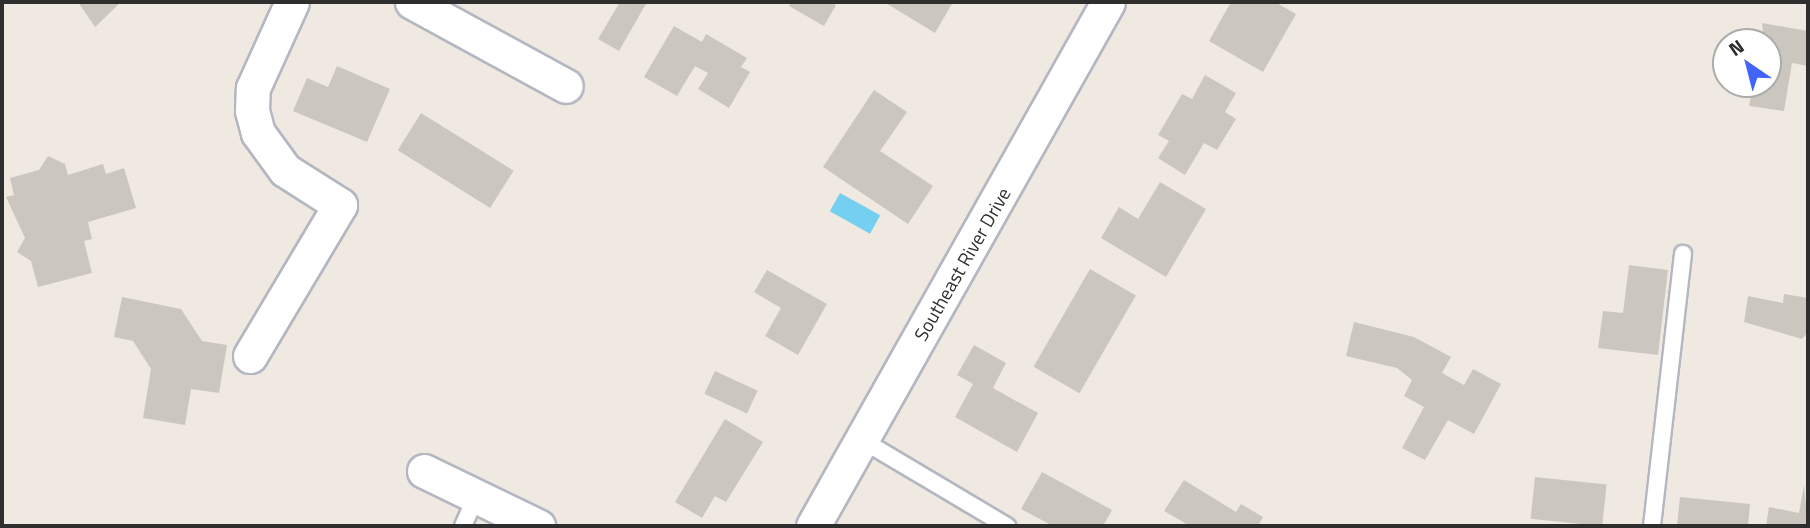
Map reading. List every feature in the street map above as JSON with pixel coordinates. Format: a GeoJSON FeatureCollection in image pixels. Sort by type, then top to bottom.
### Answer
{"type":"FeatureCollection","features":[{"type":"Feature","properties":{"kind":"street"},"geometry":{"type":"LineString","coordinates":[[250,356],[340,205],[285,170],[264,143],[252,111],[257,78],[292,2]]}},
{"type":"Feature","properties":{"kind":"street"},"geometry":{"type":"LineString","coordinates":[[412,2],[566,86]]}},
{"type":"Feature","properties":{"kind":"street","name":"Southeast River Drive"},"geometry":{"type":"LineString","coordinates":[[813,526],[1108,2]]}},
{"type":"Feature","properties":{"kind":"street"},"geometry":{"type":"LineString","coordinates":[[424,471],[477,494],[538,526]]}},
{"type":"Feature","properties":{"kind":"lane"},"geometry":{"type":"LineString","coordinates":[[1652,526],[1683,254]]}},
{"type":"Feature","properties":{"kind":"lane"},"geometry":{"type":"LineString","coordinates":[[862,440],[1007,526]]}},
{"type":"Feature","properties":{"kind":"lane"},"geometry":{"type":"LineString","coordinates":[[463,526],[477,494]]}},
{"type":"Feature","properties":{"kind":"water"},"geometry":{"type":"Polygon","coordinates":[[[840,193],[880,215],[870,234],[830,211],[840,193]]]}},
{"type":"Feature","properties":{"kind":"building"},"geometry":{"type":"Polygon","coordinates":[[[78,2],[121,2],[95,27],[78,2]]]}},
{"type":"Feature","properties":{"kind":"building"},"geometry":{"type":"Polygon","coordinates":[[[620,2],[647,2],[619,51],[598,39],[620,2]]]}},
{"type":"Feature","properties":{"kind":"building"},"geometry":{"type":"Polygon","coordinates":[[[791,2],[831,2],[836,5],[824,26],[789,6],[791,2]]]}},
{"type":"Feature","properties":{"kind":"building"},"geometry":{"type":"Polygon","coordinates":[[[884,2],[953,2],[935,33],[884,2]]]}},
{"type":"Feature","properties":{"kind":"building"},"geometry":{"type":"Polygon","coordinates":[[[1231,2],[1275,2],[1296,14],[1263,72],[1209,41],[1231,2]]]}},
{"type":"Feature","properties":{"kind":"building"},"geometry":{"type":"Polygon","coordinates":[[[1762,23],[1808,31],[1808,66],[1792,63],[1784,111],[1749,106],[1750,98],[1782,98],[1782,28],[1762,28],[1762,23]]]}},
{"type":"Feature","properties":{"kind":"building"},"geometry":{"type":"Polygon","coordinates":[[[674,26],[702,42],[706,34],[747,58],[741,67],[750,72],[729,108],[698,89],[708,73],[695,66],[677,96],[644,77],[674,26]]]}},
{"type":"Feature","properties":{"kind":"building"},"geometry":{"type":"Polygon","coordinates":[[[337,66],[390,89],[367,142],[293,111],[307,78],[328,87],[337,66]]]}},
{"type":"Feature","properties":{"kind":"building"},"geometry":{"type":"Polygon","coordinates":[[[1205,75],[1236,93],[1225,112],[1236,119],[1217,150],[1204,143],[1185,175],[1158,158],[1169,141],[1158,135],[1182,94],[1192,99],[1205,75]]]}},
{"type":"Feature","properties":{"kind":"building"},"geometry":{"type":"Polygon","coordinates":[[[874,90],[907,112],[880,151],[933,186],[908,224],[823,167],[874,90]]]}},
{"type":"Feature","properties":{"kind":"building"},"geometry":{"type":"Polygon","coordinates":[[[421,113],[513,171],[490,208],[398,150],[421,113]]]}},
{"type":"Feature","properties":{"kind":"building"},"geometry":{"type":"Polygon","coordinates":[[[48,156],[65,164],[68,175],[103,164],[106,174],[124,168],[136,208],[88,222],[92,239],[84,241],[92,273],[38,287],[31,261],[17,252],[25,238],[6,197],[14,195],[10,178],[39,170],[48,156]]]}},
{"type":"Feature","properties":{"kind":"building"},"geometry":{"type":"Polygon","coordinates":[[[1160,182],[1206,209],[1166,277],[1101,238],[1119,207],[1138,219],[1160,182]]]}},
{"type":"Feature","properties":{"kind":"building"},"geometry":{"type":"Polygon","coordinates":[[[1629,265],[1668,270],[1658,355],[1598,348],[1603,311],[1623,313],[1629,265]]]}},
{"type":"Feature","properties":{"kind":"building"},"geometry":{"type":"Polygon","coordinates":[[[1090,269],[1136,296],[1079,393],[1034,367],[1090,269]]]}},
{"type":"Feature","properties":{"kind":"building"},"geometry":{"type":"Polygon","coordinates":[[[767,270],[827,304],[798,355],[765,336],[781,308],[754,292],[767,270]]]}},
{"type":"Feature","properties":{"kind":"building"},"geometry":{"type":"Polygon","coordinates":[[[1784,294],[1808,298],[1808,332],[1802,339],[1744,322],[1748,296],[1783,303],[1784,294]]]}},
{"type":"Feature","properties":{"kind":"building"},"geometry":{"type":"Polygon","coordinates":[[[122,297],[181,309],[202,341],[227,345],[219,393],[191,389],[185,425],[143,418],[151,369],[133,341],[114,337],[122,297]]]}},
{"type":"Feature","properties":{"kind":"building"},"geometry":{"type":"Polygon","coordinates":[[[1354,322],[1414,337],[1451,357],[1442,373],[1464,385],[1473,369],[1501,384],[1474,434],[1448,420],[1425,460],[1402,448],[1424,407],[1404,396],[1412,380],[1397,368],[1346,356],[1354,322]]]}},
{"type":"Feature","properties":{"kind":"building"},"geometry":{"type":"Polygon","coordinates":[[[974,345],[1006,363],[993,388],[1038,413],[1017,452],[955,417],[973,384],[957,375],[974,345]]]}},
{"type":"Feature","properties":{"kind":"building"},"geometry":{"type":"Polygon","coordinates":[[[715,371],[758,391],[747,414],[704,394],[715,371]]]}},
{"type":"Feature","properties":{"kind":"building"},"geometry":{"type":"Polygon","coordinates":[[[725,419],[763,442],[726,502],[715,496],[702,518],[675,502],[725,419]]]}},
{"type":"Feature","properties":{"kind":"building"},"geometry":{"type":"Polygon","coordinates":[[[1042,472],[1112,510],[1103,526],[1053,526],[1021,509],[1042,472]]]}},
{"type":"Feature","properties":{"kind":"building"},"geometry":{"type":"Polygon","coordinates":[[[1535,477],[1607,485],[1602,526],[1531,519],[1535,477]]]}},
{"type":"Feature","properties":{"kind":"building"},"geometry":{"type":"Polygon","coordinates":[[[1184,480],[1236,512],[1241,504],[1263,517],[1258,526],[1190,526],[1164,511],[1184,480]]]}},
{"type":"Feature","properties":{"kind":"building"},"geometry":{"type":"Polygon","coordinates":[[[1804,485],[1808,526],[1766,526],[1769,507],[1799,513],[1804,485]]]}},
{"type":"Feature","properties":{"kind":"building"},"geometry":{"type":"Polygon","coordinates":[[[1680,497],[1750,504],[1748,526],[1677,526],[1680,497]]]}}]}
